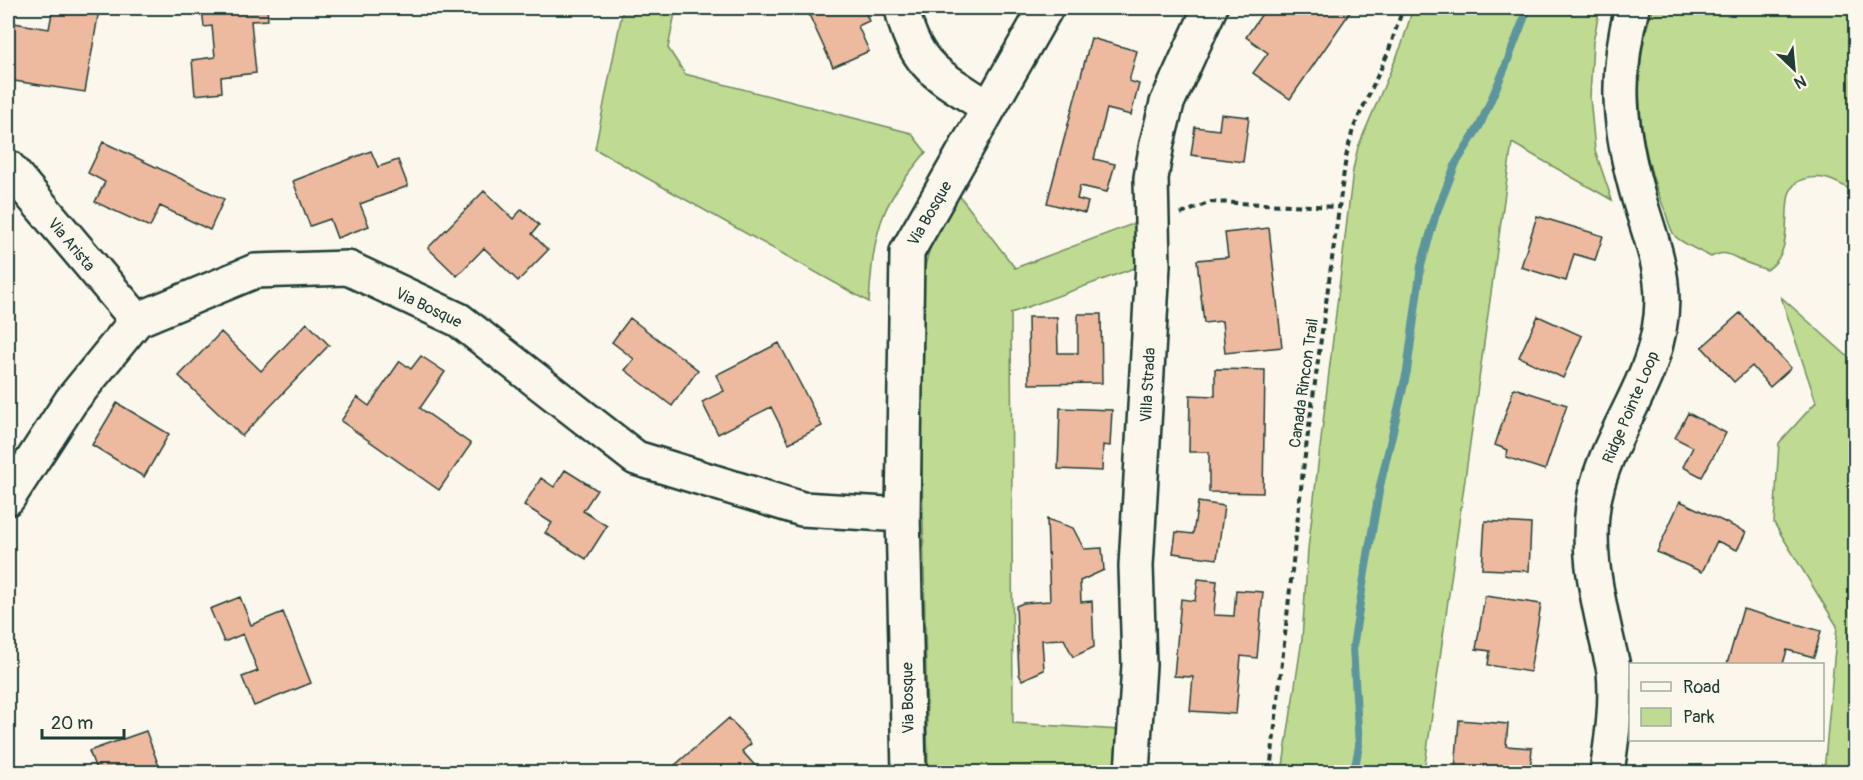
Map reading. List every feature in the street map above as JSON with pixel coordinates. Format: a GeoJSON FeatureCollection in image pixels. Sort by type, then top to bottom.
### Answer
{"type":"FeatureCollection","features":[{"type":"Feature","properties":{"kind":"street"},"geometry":{"type":"LineString","coordinates":[[902,8],[907,29],[923,60],[935,72],[989,108]]}},
{"type":"Feature","properties":{"kind":"street","name":"Via Bosque"},"geometry":{"type":"LineString","coordinates":[[909,772],[903,515],[907,252],[1046,8]]}},
{"type":"Feature","properties":{"kind":"street","name":"Villa Strada"},"geometry":{"type":"LineString","coordinates":[[1132,772],[1139,665],[1136,566],[1153,265],[1150,178],[1167,103],[1210,8]]}},
{"type":"Feature","properties":{"kind":"street","name":"Ridge Pointe Loop"},"geometry":{"type":"LineString","coordinates":[[1607,772],[1616,709],[1616,689],[1592,561],[1593,506],[1598,482],[1606,461],[1655,352],[1662,300],[1658,259],[1630,169],[1621,113],[1619,90],[1621,65],[1624,37],[1632,8]]}},
{"type":"Feature","properties":{"kind":"street","name":"Via Arista"},"geometry":{"type":"LineString","coordinates":[[8,167],[137,320]]}},
{"type":"Feature","properties":{"kind":"street","name":"Via Bosque"},"geometry":{"type":"LineString","coordinates":[[8,498],[71,401],[137,320],[255,270],[348,268],[459,320],[636,458],[802,508],[903,515]]}},
{"type":"Feature","properties":{"kind":"path","name":"Canada Rincon Trail"},"geometry":{"type":"LineString","coordinates":[[1270,772],[1278,717],[1303,470],[1346,157],[1353,129],[1388,53],[1403,8]]}},
{"type":"Feature","properties":{"kind":"path"},"geometry":{"type":"LineString","coordinates":[[1151,227],[1211,202],[1339,207]]}},
{"type":"Feature","properties":{"kind":"green space"},"geometry":{"type":"Polygon","coordinates":[[[623,8],[676,8],[668,48],[685,74],[911,133],[926,152],[897,189],[880,224],[875,246],[869,302],[595,149],[623,8]]]}},
{"type":"Feature","properties":{"kind":"green space"},"geometry":{"type":"Polygon","coordinates":[[[1413,8],[1600,8],[1593,42],[1590,97],[1595,150],[1612,200],[1512,143],[1424,772],[1282,772],[1302,639],[1308,549],[1353,170],[1358,147],[1402,44],[1413,8]]]}},
{"type":"Feature","properties":{"kind":"green space"},"geometry":{"type":"Polygon","coordinates":[[[1653,8],[1855,8],[1855,192],[1825,178],[1804,179],[1794,184],[1789,193],[1783,247],[1778,260],[1767,270],[1728,254],[1711,257],[1682,242],[1671,229],[1654,182],[1643,133],[1640,107],[1641,57],[1653,8]]]}},
{"type":"Feature","properties":{"kind":"green space"},"geometry":{"type":"Polygon","coordinates":[[[959,195],[1015,268],[1138,222],[1140,266],[1011,313],[1013,723],[1120,730],[1117,772],[928,772],[919,314],[922,279],[929,251],[959,195]]]}},
{"type":"Feature","properties":{"kind":"green space"},"geometry":{"type":"Polygon","coordinates":[[[1781,297],[1855,363],[1855,772],[1824,772],[1837,626],[1774,523],[1779,443],[1816,402],[1781,297]]]}},
{"type":"Feature","properties":{"kind":"building"},"geometry":{"type":"Polygon","coordinates":[[[53,8],[99,10],[85,92],[8,80],[8,22],[49,29],[53,8]]]}},
{"type":"Feature","properties":{"kind":"building"},"geometry":{"type":"Polygon","coordinates":[[[202,8],[267,8],[268,20],[251,21],[256,73],[221,77],[222,92],[195,95],[192,60],[215,57],[212,26],[204,27],[202,8]]]}},
{"type":"Feature","properties":{"kind":"building"},"geometry":{"type":"Polygon","coordinates":[[[806,8],[863,8],[869,21],[858,26],[869,51],[833,67],[806,8]]]}},
{"type":"Feature","properties":{"kind":"building"},"geometry":{"type":"Polygon","coordinates":[[[1266,8],[1353,8],[1290,99],[1253,73],[1268,53],[1246,37],[1266,8]]]}},
{"type":"Feature","properties":{"kind":"building"},"geometry":{"type":"Polygon","coordinates":[[[1091,38],[1137,51],[1129,81],[1139,84],[1131,115],[1107,109],[1094,159],[1115,164],[1107,192],[1080,186],[1077,199],[1088,202],[1085,213],[1047,203],[1091,38]]]}},
{"type":"Feature","properties":{"kind":"building"},"geometry":{"type":"Polygon","coordinates":[[[1221,114],[1249,117],[1243,162],[1191,155],[1195,127],[1219,130],[1221,114]]]}},
{"type":"Feature","properties":{"kind":"building"},"geometry":{"type":"Polygon","coordinates":[[[103,142],[224,199],[210,230],[160,206],[150,227],[95,202],[105,182],[88,173],[103,142]]]}},
{"type":"Feature","properties":{"kind":"building"},"geometry":{"type":"Polygon","coordinates":[[[371,151],[378,167],[398,160],[408,186],[360,204],[369,226],[337,238],[330,219],[310,226],[293,181],[371,151]]]}},
{"type":"Feature","properties":{"kind":"building"},"geometry":{"type":"Polygon","coordinates":[[[484,191],[513,219],[522,209],[539,225],[532,234],[548,250],[518,281],[484,248],[457,276],[428,248],[484,191]]]}},
{"type":"Feature","properties":{"kind":"building"},"geometry":{"type":"Polygon","coordinates":[[[1537,216],[1603,236],[1595,260],[1574,254],[1566,281],[1521,267],[1537,216]]]}},
{"type":"Feature","properties":{"kind":"building"},"geometry":{"type":"Polygon","coordinates":[[[1269,228],[1282,347],[1225,353],[1222,321],[1204,323],[1197,260],[1228,257],[1225,233],[1269,228]]]}},
{"type":"Feature","properties":{"kind":"building"},"geometry":{"type":"Polygon","coordinates":[[[1740,313],[1791,368],[1770,387],[1752,366],[1734,382],[1702,347],[1740,313]]]}},
{"type":"Feature","properties":{"kind":"building"},"geometry":{"type":"Polygon","coordinates":[[[1078,314],[1101,314],[1102,383],[1029,384],[1028,317],[1057,317],[1058,353],[1078,353],[1078,314]]]}},
{"type":"Feature","properties":{"kind":"building"},"geometry":{"type":"Polygon","coordinates":[[[1538,316],[1582,336],[1563,378],[1519,357],[1538,316]]]}},
{"type":"Feature","properties":{"kind":"building"},"geometry":{"type":"Polygon","coordinates":[[[630,318],[698,370],[672,406],[625,370],[634,359],[612,342],[630,318]]]}},
{"type":"Feature","properties":{"kind":"building"},"geometry":{"type":"Polygon","coordinates":[[[307,323],[329,345],[242,436],[179,376],[221,332],[261,371],[307,323]]]}},
{"type":"Feature","properties":{"kind":"building"},"geometry":{"type":"Polygon","coordinates":[[[779,343],[822,426],[789,443],[771,407],[718,434],[702,402],[724,391],[716,375],[779,343]]]}},
{"type":"Feature","properties":{"kind":"building"},"geometry":{"type":"Polygon","coordinates":[[[421,356],[445,372],[420,408],[471,444],[439,490],[341,421],[357,397],[369,406],[400,361],[411,369],[421,356]]]}},
{"type":"Feature","properties":{"kind":"building"},"geometry":{"type":"Polygon","coordinates":[[[1215,369],[1265,370],[1263,493],[1209,492],[1209,452],[1189,452],[1190,395],[1215,396],[1215,369]]]}},
{"type":"Feature","properties":{"kind":"building"},"geometry":{"type":"Polygon","coordinates":[[[1514,388],[1567,405],[1545,470],[1506,457],[1508,450],[1495,445],[1514,388]]]}},
{"type":"Feature","properties":{"kind":"building"},"geometry":{"type":"Polygon","coordinates":[[[117,403],[169,434],[144,477],[92,445],[117,403]]]}},
{"type":"Feature","properties":{"kind":"building"},"geometry":{"type":"Polygon","coordinates":[[[1060,408],[1112,410],[1110,446],[1103,445],[1102,471],[1058,469],[1060,408]]]}},
{"type":"Feature","properties":{"kind":"building"},"geometry":{"type":"Polygon","coordinates":[[[1688,413],[1726,433],[1702,477],[1683,467],[1693,447],[1675,438],[1688,413]]]}},
{"type":"Feature","properties":{"kind":"building"},"geometry":{"type":"Polygon","coordinates":[[[565,470],[597,490],[583,511],[607,526],[586,559],[545,533],[552,523],[524,505],[541,478],[554,487],[565,470]]]}},
{"type":"Feature","properties":{"kind":"building"},"geometry":{"type":"Polygon","coordinates":[[[1680,501],[1746,532],[1737,550],[1717,541],[1702,572],[1657,552],[1680,501]]]}},
{"type":"Feature","properties":{"kind":"building"},"geometry":{"type":"Polygon","coordinates":[[[1198,502],[1224,506],[1217,559],[1173,553],[1176,532],[1193,534],[1198,502]]]}},
{"type":"Feature","properties":{"kind":"building"},"geometry":{"type":"Polygon","coordinates":[[[1047,519],[1073,528],[1084,549],[1102,548],[1104,570],[1080,581],[1081,602],[1092,601],[1094,647],[1073,657],[1064,639],[1042,640],[1044,670],[1022,680],[1019,674],[1016,606],[1023,603],[1050,601],[1047,519]]]}},
{"type":"Feature","properties":{"kind":"building"},"geometry":{"type":"Polygon","coordinates":[[[1485,521],[1531,524],[1529,571],[1482,569],[1485,521]]]}},
{"type":"Feature","properties":{"kind":"building"},"geometry":{"type":"Polygon","coordinates":[[[1198,579],[1217,581],[1214,615],[1234,616],[1236,590],[1263,592],[1257,658],[1241,656],[1236,714],[1190,711],[1193,677],[1174,676],[1181,599],[1195,601],[1198,579]]]}},
{"type":"Feature","properties":{"kind":"building"},"geometry":{"type":"Polygon","coordinates":[[[1485,596],[1541,604],[1530,672],[1488,665],[1490,651],[1476,649],[1485,596]]]}},
{"type":"Feature","properties":{"kind":"building"},"geometry":{"type":"Polygon","coordinates":[[[240,597],[251,625],[283,612],[311,683],[254,706],[242,677],[258,671],[243,634],[224,642],[210,609],[240,597]]]}},
{"type":"Feature","properties":{"kind":"building"},"geometry":{"type":"Polygon","coordinates":[[[1743,609],[1821,631],[1814,657],[1787,650],[1783,663],[1727,663],[1743,609]]]}},
{"type":"Feature","properties":{"kind":"building"},"geometry":{"type":"Polygon","coordinates":[[[729,718],[751,744],[742,751],[758,769],[754,772],[667,772],[729,718]]]}},
{"type":"Feature","properties":{"kind":"building"},"geometry":{"type":"Polygon","coordinates":[[[1459,720],[1508,724],[1506,746],[1532,748],[1530,772],[1455,771],[1459,720]]]}},
{"type":"Feature","properties":{"kind":"building"},"geometry":{"type":"Polygon","coordinates":[[[146,731],[161,772],[97,772],[89,751],[146,731]]]}},
{"type":"Feature","properties":{"kind":"waterway"},"geometry":{"type":"LineString","coordinates":[[1354,772],[1359,746],[1353,647],[1380,486],[1407,371],[1421,266],[1436,214],[1456,163],[1480,125],[1528,8]]}}]}
